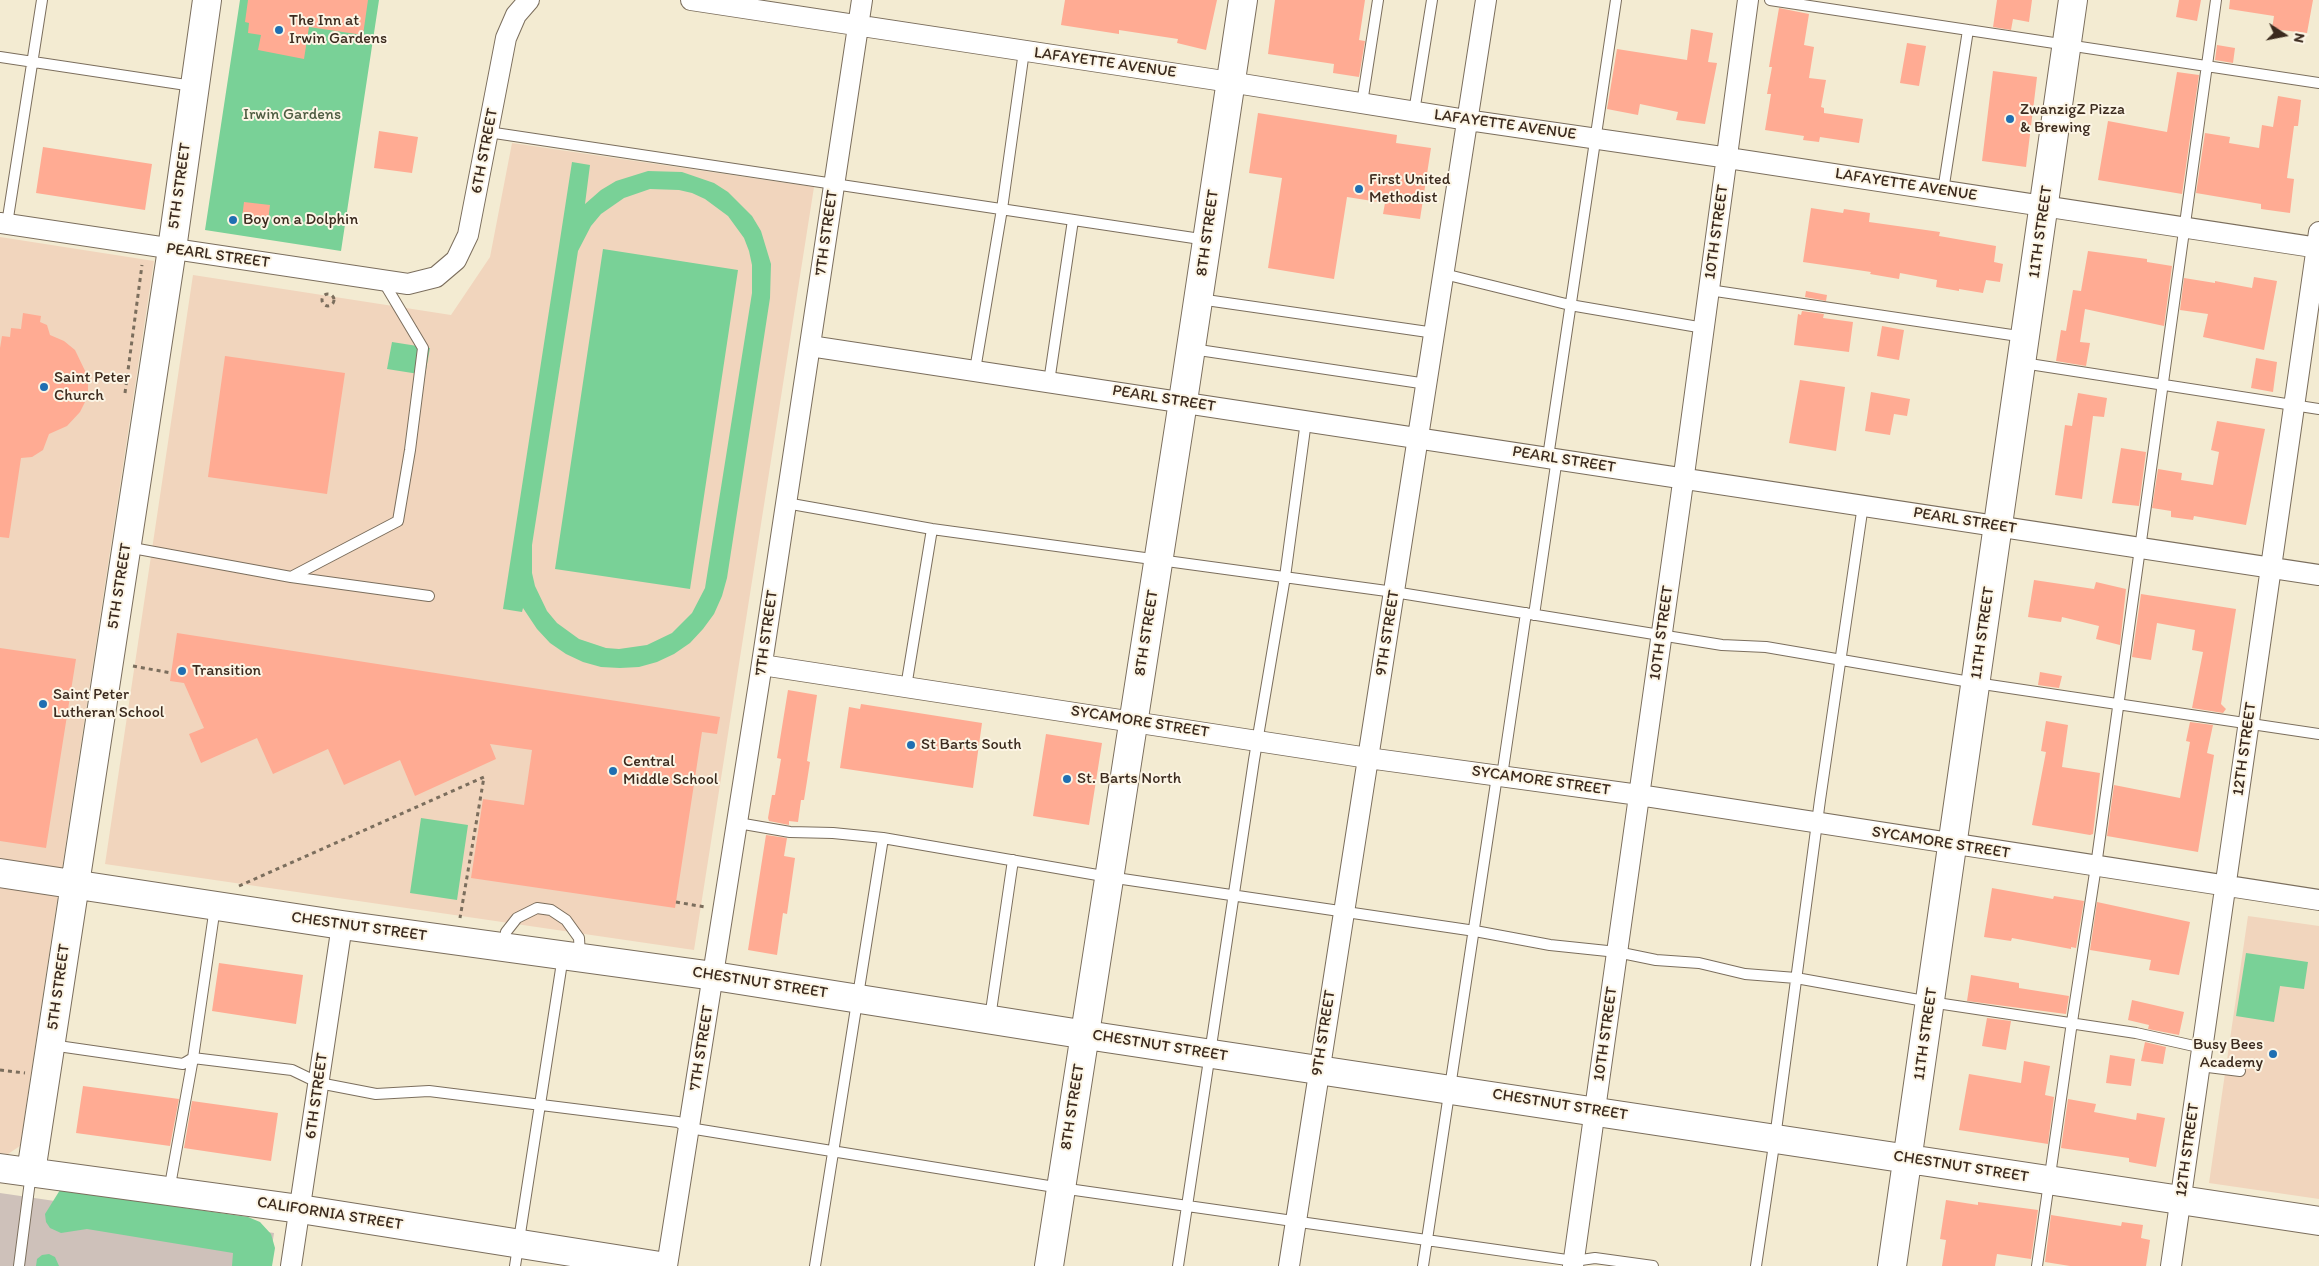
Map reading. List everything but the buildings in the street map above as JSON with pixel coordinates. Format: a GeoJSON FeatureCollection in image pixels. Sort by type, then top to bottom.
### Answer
{"type":"FeatureCollection","features":[{"type":"Feature","properties":{"kind":"street","name":"5TH STREET"},"geometry":{"type":"LineString","coordinates":[[31,1172],[172,250],[206,0]]}},
{"type":"Feature","properties":{"kind":"street","name":"LAFAYETTE AVENUE"},"geometry":{"type":"LineString","coordinates":[[691,0],[2183,228],[2318,243]]}},
{"type":"Feature","properties":{"kind":"street","name":"7TH STREET"},"geometry":{"type":"LineString","coordinates":[[667,1266],[738,822],[862,0]]}},
{"type":"Feature","properties":{"kind":"street","name":"8TH STREET"},"geometry":{"type":"LineString","coordinates":[[1050,1266],[1243,0]]}},
{"type":"Feature","properties":{"kind":"street","name":"9TH STREET"},"geometry":{"type":"LineString","coordinates":[[1289,1266],[1486,0]]}},
{"type":"Feature","properties":{"kind":"street","name":"10TH STREET"},"geometry":{"type":"LineString","coordinates":[[1574,1264],[1684,477],[1748,0]]}},
{"type":"Feature","properties":{"kind":"street","name":"11TH STREET"},"geometry":{"type":"LineString","coordinates":[[1892,1266],[2073,0]]}},
{"type":"Feature","properties":{"kind":"street","name":"6TH STREET"},"geometry":{"type":"LineString","coordinates":[[436,277],[456,260],[468,235],[506,38],[520,5]]}},
{"type":"Feature","properties":{"kind":"street","name":"PEARL STREET"},"geometry":{"type":"LineString","coordinates":[[4,224],[382,281],[408,284],[436,277]]}},
{"type":"Feature","properties":{"kind":"street","name":"12TH STREET"},"geometry":{"type":"LineString","coordinates":[[2171,1266],[2318,243]]}},
{"type":"Feature","properties":{"kind":"street","name":"PEARL STREET"},"geometry":{"type":"LineString","coordinates":[[810,346],[1684,477],[2319,575]]}},
{"type":"Feature","properties":{"kind":"street","name":"SYCAMORE STREET"},"geometry":{"type":"LineString","coordinates":[[762,665],[1368,758],[1639,795],[1952,845],[2319,900]]}},
{"type":"Feature","properties":{"kind":"street","name":"CHESTNUT STREET"},"geometry":{"type":"LineString","coordinates":[[0,873],[342,925],[714,976],[1319,1070],[1595,1110],[2319,1221]]}},
{"type":"Feature","properties":{"kind":"street","name":"6TH STREET"},"geometry":{"type":"LineString","coordinates":[[291,1266],[342,925]]}},
{"type":"Feature","properties":{"kind":"street","name":"CALIFORNIA STREET"},"geometry":{"type":"LineString","coordinates":[[0,1168],[300,1209],[516,1255],[660,1266]]}},
{"type":"Feature","properties":{"kind":"lane"},"geometry":{"type":"LineString","coordinates":[[4,224],[42,0]]}},
{"type":"Feature","properties":{"kind":"lane"},"geometry":{"type":"LineString","coordinates":[[1362,103],[1378,0]]}},
{"type":"Feature","properties":{"kind":"lane"},"geometry":{"type":"LineString","coordinates":[[1414,112],[1432,0]]}},
{"type":"Feature","properties":{"kind":"lane"},"geometry":{"type":"LineString","coordinates":[[1423,1266],[1499,776],[1530,614],[1552,458],[1570,305],[1616,0]]}},
{"type":"Feature","properties":{"kind":"lane"},"geometry":{"type":"LineString","coordinates":[[1770,0],[2319,83]]}},
{"type":"Feature","properties":{"kind":"lane"},"geometry":{"type":"LineString","coordinates":[[2037,1266],[2141,548],[2205,66],[2216,0]]}},
{"type":"Feature","properties":{"kind":"lane"},"geometry":{"type":"LineString","coordinates":[[1943,191],[1968,30]]}},
{"type":"Feature","properties":{"kind":"lane"},"geometry":{"type":"LineString","coordinates":[[975,370],[1002,209],[1024,51]]}},
{"type":"Feature","properties":{"kind":"lane"},"geometry":{"type":"LineString","coordinates":[[0,57],[194,86]]}},
{"type":"Feature","properties":{"kind":"lane"},"geometry":{"type":"LineString","coordinates":[[488,132],[1207,240]]}},
{"type":"Feature","properties":{"kind":"lane"},"geometry":{"type":"LineString","coordinates":[[1049,382],[1073,220]]}},
{"type":"Feature","properties":{"kind":"lane"},"geometry":{"type":"LineString","coordinates":[[1444,274],[1570,305],[1704,328]]}},
{"type":"Feature","properties":{"kind":"lane"},"geometry":{"type":"LineString","coordinates":[[291,576],[398,521],[410,450],[423,348],[382,281]]}},
{"type":"Feature","properties":{"kind":"lane"},"geometry":{"type":"LineString","coordinates":[[1709,290],[2024,350],[2163,385],[2319,409]]}},
{"type":"Feature","properties":{"kind":"lane"},"geometry":{"type":"LineString","coordinates":[[1198,298],[1434,333]]}},
{"type":"Feature","properties":{"kind":"lane"},"geometry":{"type":"LineString","coordinates":[[1191,349],[1290,362],[1427,384]]}},
{"type":"Feature","properties":{"kind":"lane"},"geometry":{"type":"LineString","coordinates":[[1178,1266],[1233,895],[1285,577],[1306,421]]}},
{"type":"Feature","properties":{"kind":"lane"},"geometry":{"type":"LineString","coordinates":[[786,503],[932,529],[1394,592],[1662,636],[1722,645],[1766,647],[1976,683],[2319,734]]}},
{"type":"Feature","properties":{"kind":"lane"},"geometry":{"type":"LineString","coordinates":[[1756,1266],[1817,823],[1864,505]]}},
{"type":"Feature","properties":{"kind":"lane"},"geometry":{"type":"LineString","coordinates":[[906,687],[932,529]]}},
{"type":"Feature","properties":{"kind":"lane"},"geometry":{"type":"LineString","coordinates":[[126,547],[291,576],[428,596]]}},
{"type":"Feature","properties":{"kind":"lane"},"geometry":{"type":"LineString","coordinates":[[738,822],[790,832],[833,833],[882,838],[1109,877],[1475,931],[1550,945],[1617,952],[1656,960],[1699,963],[1745,974],[1796,978],[1930,1002],[2072,1022],[2201,1057],[2240,1071]]}},
{"type":"Feature","properties":{"kind":"lane"},"geometry":{"type":"LineString","coordinates":[[815,1266],[882,838]]}},
{"type":"Feature","properties":{"kind":"lane"},"geometry":{"type":"LineString","coordinates":[[990,1019],[1014,860]]}},
{"type":"Feature","properties":{"kind":"lane"},"geometry":{"type":"LineString","coordinates":[[169,1191],[193,1058],[215,906]]}},
{"type":"Feature","properties":{"kind":"lane"},"geometry":{"type":"LineString","coordinates":[[504,947],[506,932],[516,918],[536,908],[551,910],[566,920],[580,938],[572,956],[542,1103],[516,1255]]}},
{"type":"Feature","properties":{"kind":"lane"},"geometry":{"type":"LineString","coordinates":[[50,1045],[183,1064],[193,1058],[292,1070],[319,1083],[376,1094],[429,1091],[542,1103],[678,1122],[690,1128],[1061,1188],[1296,1220],[1574,1264],[1595,1258],[1653,1266]]}},
{"type":"Feature","properties":{"kind":"lane"},"geometry":{"type":"LineString","coordinates":[[19,1266],[31,1172]]}},
{"type":"Feature","properties":{"kind":"path"},"geometry":{"type":"LineString","coordinates":[[133,666],[171,673]]}},
{"type":"Feature","properties":{"kind":"path"},"geometry":{"type":"LineString","coordinates":[[238,886],[484,777],[460,919]]}},
{"type":"Feature","properties":{"kind":"path"},"geometry":{"type":"LineString","coordinates":[[676,902],[706,907]]}},
{"type":"Feature","properties":{"kind":"path"},"geometry":{"type":"LineString","coordinates":[[0,1070],[25,1073]]}},
{"type":"Feature","properties":{"kind":"shaded area"},"geometry":{"type":"Polygon","coordinates":[[[512,143],[814,187],[694,950],[105,864],[193,275],[451,315],[490,257],[512,143]]]}},
{"type":"Feature","properties":{"kind":"shaded area","name":"Saint Peter Lutheran School"},"geometry":{"type":"Polygon","coordinates":[[[0,237],[154,261],[20,1146],[8,1154],[0,1153],[0,237]]]}},
{"type":"Feature","properties":{"kind":"shaded area","name":"Busy Bees Academy"},"geometry":{"type":"Polygon","coordinates":[[[2248,916],[2319,926],[2319,1199],[2209,1183],[2248,916]]]}},
{"type":"Feature","properties":{"kind":"shaded area"},"geometry":{"type":"Polygon","coordinates":[[[0,1193],[274,1233],[269,1266],[0,1266],[0,1193]]]}},
{"type":"Feature","properties":{"kind":"green space","name":"Irwin Gardens"},"geometry":{"type":"Polygon","coordinates":[[[240,0],[379,0],[341,251],[205,230],[240,0]]]}},
{"type":"Feature","properties":{"kind":"green space"},"geometry":{"type":"Polygon","coordinates":[[[572,162],[590,165],[585,204],[601,190],[616,181],[648,171],[682,172],[714,183],[728,192],[752,216],[761,231],[771,264],[770,298],[727,578],[714,614],[690,643],[674,654],[657,662],[639,667],[620,668],[601,667],[583,662],[566,654],[550,643],[537,629],[523,608],[522,612],[503,609],[572,162]],[[650,189],[624,198],[601,214],[591,226],[578,251],[532,545],[532,573],[535,586],[547,611],[557,623],[579,639],[606,648],[619,649],[647,645],[672,633],[692,613],[705,588],[752,293],[752,265],[744,238],[728,216],[705,199],[679,190],[650,189]]]}},
{"type":"Feature","properties":{"kind":"green space"},"geometry":{"type":"Polygon","coordinates":[[[603,249],[738,270],[690,589],[555,569],[603,249]]]}},
{"type":"Feature","properties":{"kind":"green space"},"geometry":{"type":"Polygon","coordinates":[[[392,342],[430,348],[425,375],[387,369],[392,342]]]}},
{"type":"Feature","properties":{"kind":"green space"},"geometry":{"type":"Polygon","coordinates":[[[421,818],[468,825],[457,900],[410,893],[421,818]]]}},
{"type":"Feature","properties":{"kind":"green space"},"geometry":{"type":"Polygon","coordinates":[[[2246,953],[2308,962],[2304,989],[2280,986],[2274,1022],[2236,1016],[2246,953]]]}},
{"type":"Feature","properties":{"kind":"green space"},"geometry":{"type":"Polygon","coordinates":[[[60,1190],[248,1217],[260,1222],[271,1234],[275,1248],[272,1266],[232,1266],[233,1253],[87,1229],[61,1233],[50,1228],[46,1222],[45,1214],[60,1190]]]}},
{"type":"Feature","properties":{"kind":"green space"},"geometry":{"type":"Polygon","coordinates":[[[49,1254],[55,1257],[59,1266],[36,1266],[37,1259],[42,1255],[49,1254]]]}},
{"type":"Feature","properties":{"kind":"place","name":"The Inn at Irwin Gardens"},"geometry":{"type":"Point","coordinates":[279,30]}},
{"type":"Feature","properties":{"kind":"place","name":"ZwanzigZ Pizza & Brewing"},"geometry":{"type":"Point","coordinates":[2010,119]}},
{"type":"Feature","properties":{"kind":"place","name":"First United Methodist"},"geometry":{"type":"Point","coordinates":[1359,189]}},
{"type":"Feature","properties":{"kind":"place","name":"Boy on a Dolphin"},"geometry":{"type":"Point","coordinates":[233,220]}},
{"type":"Feature","properties":{"kind":"place","name":"Saint Peter Church"},"geometry":{"type":"Point","coordinates":[44,387]}},
{"type":"Feature","properties":{"kind":"place","name":"Transition"},"geometry":{"type":"Point","coordinates":[182,671]}},
{"type":"Feature","properties":{"kind":"place","name":"Saint Peter Lutheran School"},"geometry":{"type":"Point","coordinates":[43,704]}},
{"type":"Feature","properties":{"kind":"place","name":"St Barts South"},"geometry":{"type":"Point","coordinates":[911,745]}},
{"type":"Feature","properties":{"kind":"place","name":"Central Middle School"},"geometry":{"type":"Point","coordinates":[613,771]}},
{"type":"Feature","properties":{"kind":"place","name":"St. Barts North"},"geometry":{"type":"Point","coordinates":[1067,779]}},
{"type":"Feature","properties":{"kind":"place","name":"Busy Bees Academy"},"geometry":{"type":"Point","coordinates":[2273,1054]}}]}
